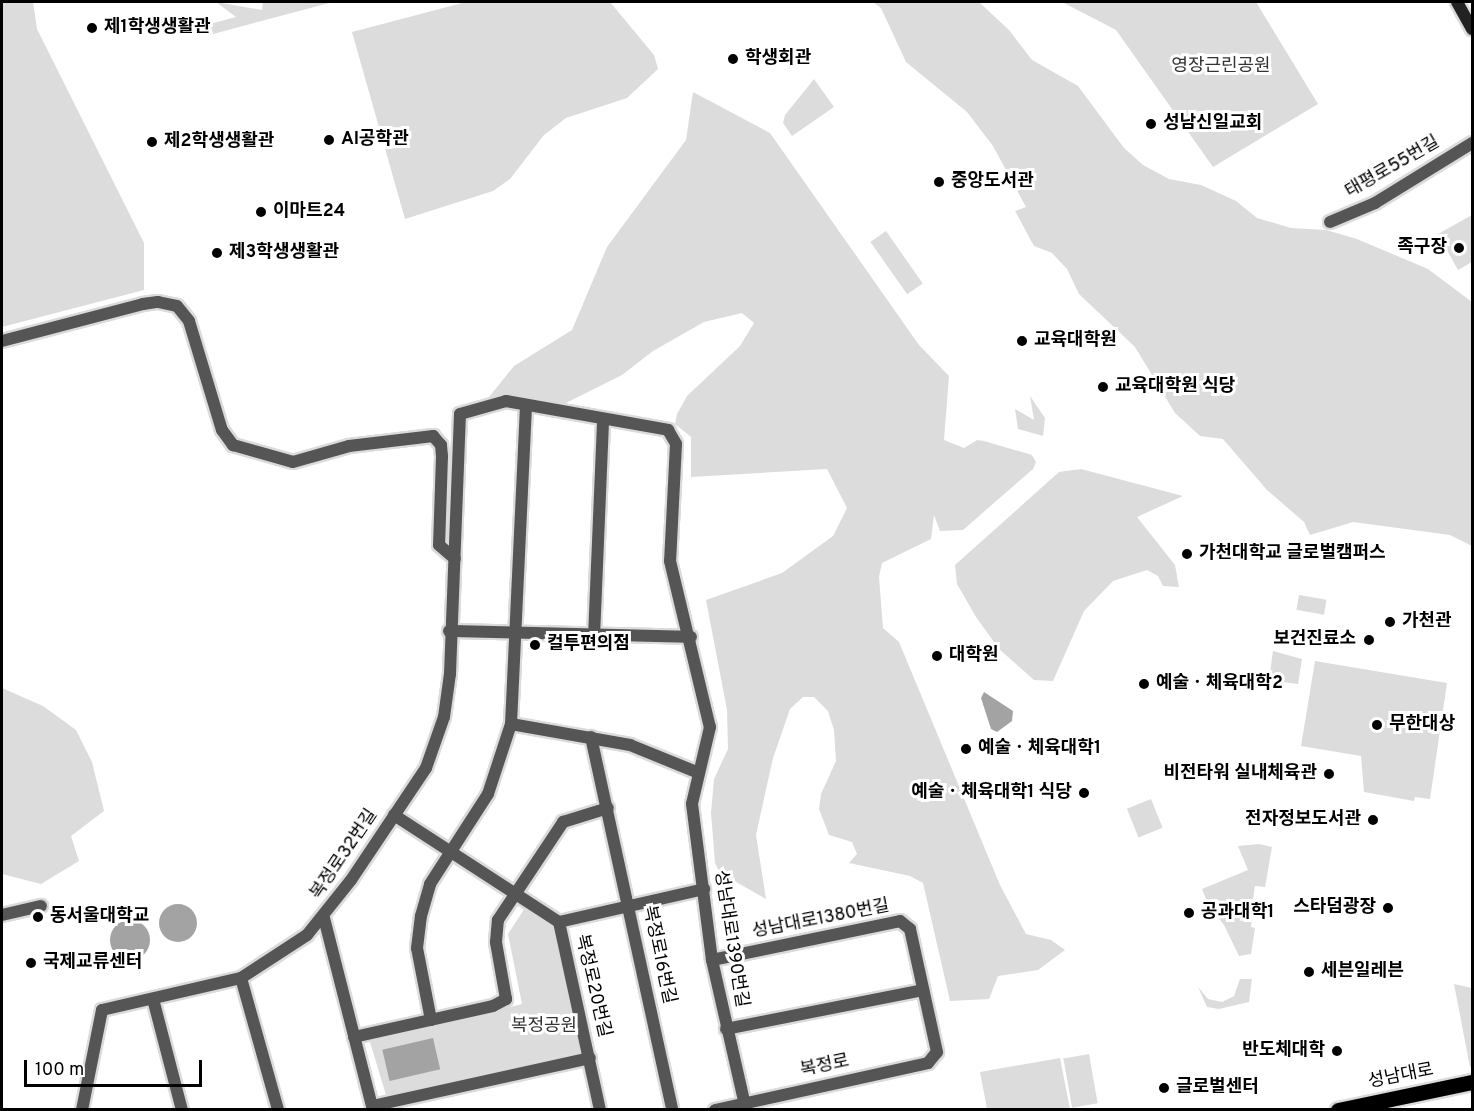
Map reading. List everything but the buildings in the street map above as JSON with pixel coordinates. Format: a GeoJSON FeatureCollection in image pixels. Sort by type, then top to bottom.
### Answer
{"type":"FeatureCollection","features":[{"type":"Feature","properties":{"kind":"main road"},"geometry":{"type":"LineString","coordinates":[[1457,2],[1473,28]]}},
{"type":"Feature","properties":{"kind":"main road","name":"성남대로"},"geometry":{"type":"LineString","coordinates":[[1338,1110],[1473,1083]]}},
{"type":"Feature","properties":{"kind":"street","name":"태평로55번길"},"geometry":{"type":"LineString","coordinates":[[1330,222],[1375,203],[1473,143]]}},
{"type":"Feature","properties":{"kind":"street"},"geometry":{"type":"LineString","coordinates":[[2,341],[19,340],[143,304],[158,302],[177,306],[189,321],[222,430],[233,445],[303,461],[349,447],[433,436],[441,445],[442,456],[439,545],[455,559]]}},
{"type":"Feature","properties":{"kind":"street","name":"성남대로1390번길"},"geometry":{"type":"LineString","coordinates":[[460,414],[506,401],[526,407],[668,430],[676,444],[670,561],[691,638],[710,727],[692,804],[712,960],[745,1106]]}},
{"type":"Feature","properties":{"kind":"street"},"geometry":{"type":"LineString","coordinates":[[431,1020],[417,948],[421,916],[430,884],[454,852],[488,794],[511,723],[526,407]]}},
{"type":"Feature","properties":{"kind":"street","name":"복정로32번길"},"geometry":{"type":"LineString","coordinates":[[460,414],[455,559],[449,631],[450,674],[444,717],[426,768],[324,918],[373,1108],[590,1058]]}},
{"type":"Feature","properties":{"kind":"street"},"geometry":{"type":"LineString","coordinates":[[594,637],[603,420]]}},
{"type":"Feature","properties":{"kind":"street"},"geometry":{"type":"LineString","coordinates":[[449,631],[594,637],[691,638]]}},
{"type":"Feature","properties":{"kind":"street"},"geometry":{"type":"LineString","coordinates":[[511,723],[630,745],[699,773]]}},
{"type":"Feature","properties":{"kind":"street","name":"복정로16번길"},"geometry":{"type":"LineString","coordinates":[[591,737],[630,908],[672,1110]]}},
{"type":"Feature","properties":{"kind":"street"},"geometry":{"type":"LineString","coordinates":[[354,1037],[431,1020],[507,999],[496,942],[498,920],[563,822],[608,808]]}},
{"type":"Feature","properties":{"kind":"street","name":"복정로20번길"},"geometry":{"type":"LineString","coordinates":[[394,815],[559,922],[600,1110]]}},
{"type":"Feature","properties":{"kind":"street"},"geometry":{"type":"LineString","coordinates":[[559,922],[630,908],[704,889]]}},
{"type":"Feature","properties":{"kind":"street"},"geometry":{"type":"LineString","coordinates":[[2,915],[41,906]]}},
{"type":"Feature","properties":{"kind":"street"},"geometry":{"type":"LineString","coordinates":[[82,1110],[102,1010],[241,978],[307,935],[324,918]]}},
{"type":"Feature","properties":{"kind":"street","name":"성남대로1380번길"},"geometry":{"type":"LineString","coordinates":[[712,960],[900,921],[910,929],[937,1052]]}},
{"type":"Feature","properties":{"kind":"street"},"geometry":{"type":"LineString","coordinates":[[241,978],[278,1110]]}},
{"type":"Feature","properties":{"kind":"street"},"geometry":{"type":"LineString","coordinates":[[726,1029],[923,990]]}},
{"type":"Feature","properties":{"kind":"street"},"geometry":{"type":"LineString","coordinates":[[153,999],[182,1110]]}},
{"type":"Feature","properties":{"kind":"street","name":"복정로"},"geometry":{"type":"LineString","coordinates":[[715,1110],[745,1106],[928,1063],[937,1052]]}},
{"type":"Feature","properties":{"kind":"green space"},"geometry":{"type":"Polygon","coordinates":[[[2,2],[33,2],[37,29],[144,243],[144,290],[2,327],[2,2]]]}},
{"type":"Feature","properties":{"kind":"green space"},"geometry":{"type":"Polygon","coordinates":[[[216,2],[262,10],[263,2],[333,2],[213,34],[210,24],[236,17],[216,2]]]}},
{"type":"Feature","properties":{"kind":"green space"},"geometry":{"type":"Polygon","coordinates":[[[466,2],[610,2],[654,55],[658,69],[627,98],[566,118],[544,135],[510,179],[493,191],[405,219],[352,32],[466,2]]]}},
{"type":"Feature","properties":{"kind":"green space"},"geometry":{"type":"Polygon","coordinates":[[[873,2],[979,2],[1009,30],[1032,60],[1078,86],[1124,148],[1143,165],[1169,179],[1201,185],[1236,201],[1257,218],[1291,228],[1326,230],[1357,239],[1428,269],[1472,302],[1472,546],[1450,535],[1353,522],[1310,535],[1304,522],[1267,490],[1223,439],[1200,436],[1175,413],[1135,347],[1079,294],[1067,269],[1052,253],[1034,246],[1015,211],[1026,207],[993,146],[967,112],[906,62],[881,8],[873,2]]]}},
{"type":"Feature","properties":{"kind":"green space","name":"영장근린공원"},"geometry":{"type":"Polygon","coordinates":[[[1062,2],[1256,2],[1318,104],[1213,167],[1116,30],[1062,2]]]}},
{"type":"Feature","properties":{"kind":"green space"},"geometry":{"type":"Polygon","coordinates":[[[814,79],[834,107],[792,136],[783,123],[785,115],[814,79]]]}},
{"type":"Feature","properties":{"kind":"green space"},"geometry":{"type":"Polygon","coordinates":[[[693,92],[770,133],[919,345],[949,376],[944,440],[964,448],[977,440],[984,441],[1032,455],[1036,462],[1033,469],[963,530],[940,531],[934,515],[931,539],[882,563],[879,577],[883,628],[899,642],[1000,885],[1026,934],[1051,940],[1065,950],[1038,970],[998,976],[989,999],[950,1001],[923,883],[910,876],[849,863],[857,854],[852,842],[829,835],[819,809],[821,794],[836,761],[834,730],[828,711],[814,697],[803,697],[790,709],[773,758],[756,835],[766,899],[720,873],[715,863],[711,813],[714,779],[728,749],[727,710],[706,600],[782,573],[833,536],[847,508],[827,469],[691,477],[691,437],[675,424],[677,414],[687,396],[740,346],[754,323],[742,313],[704,322],[653,351],[622,375],[560,406],[522,398],[485,402],[514,366],[572,330],[607,247],[686,140],[693,92]]]}},
{"type":"Feature","properties":{"kind":"green space","name":"족구장"},"geometry":{"type":"Polygon","coordinates":[[[1472,215],[1472,262],[1458,270],[1438,234],[1472,215]]]}},
{"type":"Feature","properties":{"kind":"green space"},"geometry":{"type":"Polygon","coordinates":[[[886,231],[923,283],[907,294],[870,242],[886,231]]]}},
{"type":"Feature","properties":{"kind":"green space"},"geometry":{"type":"Polygon","coordinates":[[[1030,396],[1045,418],[1043,436],[1018,429],[1015,409],[1034,420],[1030,396]]]}},
{"type":"Feature","properties":{"kind":"green space"},"geometry":{"type":"Polygon","coordinates":[[[1081,469],[1183,496],[1137,517],[1175,565],[1179,587],[1163,586],[1158,576],[1147,570],[1113,581],[1084,611],[1053,681],[1034,680],[999,649],[976,617],[957,584],[955,565],[1059,472],[1081,469]]]}},
{"type":"Feature","properties":{"kind":"green space"},"geometry":{"type":"Polygon","coordinates":[[[1299,595],[1327,600],[1324,615],[1296,610],[1299,595]]]}},
{"type":"Feature","properties":{"kind":"green space"},"geometry":{"type":"Polygon","coordinates":[[[1273,651],[1302,659],[1298,684],[1269,680],[1273,651]]]}},
{"type":"Feature","properties":{"kind":"green space"},"geometry":{"type":"Polygon","coordinates":[[[1315,661],[1447,683],[1430,799],[1415,797],[1414,801],[1364,792],[1361,756],[1301,746],[1315,661]]]}},
{"type":"Feature","properties":{"kind":"green space"},"geometry":{"type":"Polygon","coordinates":[[[2,688],[43,706],[76,730],[92,762],[104,811],[71,836],[79,861],[41,884],[2,874],[2,688]]]}},
{"type":"Feature","properties":{"kind":"green space"},"geometry":{"type":"Polygon","coordinates":[[[1151,799],[1163,828],[1139,837],[1127,809],[1151,799]]]}},
{"type":"Feature","properties":{"kind":"green space"},"geometry":{"type":"Polygon","coordinates":[[[1259,844],[1272,847],[1265,887],[1255,886],[1252,907],[1206,899],[1202,889],[1248,870],[1238,846],[1259,844]]]}},
{"type":"Feature","properties":{"kind":"green space","name":"복정공원"},"geometry":{"type":"Polygon","coordinates":[[[525,908],[558,931],[583,1051],[386,1095],[370,1042],[522,1004],[508,934],[525,908]]]}},
{"type":"Feature","properties":{"kind":"green space"},"geometry":{"type":"Polygon","coordinates":[[[1211,909],[1252,917],[1251,927],[1255,928],[1251,954],[1239,956],[1224,925],[1211,909]]]}},
{"type":"Feature","properties":{"kind":"green space"},"geometry":{"type":"Polygon","coordinates":[[[1240,979],[1252,979],[1249,1002],[1219,1009],[1207,1007],[1198,987],[1208,999],[1222,1002],[1234,996],[1240,979]]]}},
{"type":"Feature","properties":{"kind":"green space"},"geometry":{"type":"Polygon","coordinates":[[[1454,984],[1472,988],[1472,1067],[1470,1067],[1454,984]]]}},
{"type":"Feature","properties":{"kind":"green space"},"geometry":{"type":"Polygon","coordinates":[[[1089,1054],[1098,1103],[1072,1108],[1063,1059],[1089,1054]]]}},
{"type":"Feature","properties":{"kind":"green space"},"geometry":{"type":"Polygon","coordinates":[[[1060,1058],[1070,1109],[987,1109],[980,1072],[1060,1058]]]}},
{"type":"Feature","properties":{"kind":"shaded area"},"geometry":{"type":"Polygon","coordinates":[[[984,692],[1013,711],[1012,721],[997,732],[991,729],[981,698],[984,692]]]}},
{"type":"Feature","properties":{"kind":"shaded area"},"geometry":{"type":"Polygon","coordinates":[[[178,904],[185,905],[191,910],[196,916],[196,930],[191,936],[185,941],[178,942],[171,941],[165,936],[160,930],[159,923],[160,916],[165,910],[171,905],[178,904]]]}},
{"type":"Feature","properties":{"kind":"shaded area"},"geometry":{"type":"Polygon","coordinates":[[[130,920],[138,921],[144,926],[149,932],[149,948],[144,954],[138,959],[130,960],[122,959],[116,954],[111,948],[110,940],[111,932],[116,926],[122,921],[130,920]]]}},
{"type":"Feature","properties":{"kind":"shaded area"},"geometry":{"type":"Polygon","coordinates":[[[433,1038],[440,1069],[390,1081],[382,1050],[433,1038]]]}},
{"type":"Feature","properties":{"kind":"place","name":"제1학생생활관"},"geometry":{"type":"Point","coordinates":[92,28]}},
{"type":"Feature","properties":{"kind":"place","name":"학생회관"},"geometry":{"type":"Point","coordinates":[733,59]}},
{"type":"Feature","properties":{"kind":"place","name":"성남신일교회"},"geometry":{"type":"Point","coordinates":[1151,124]}},
{"type":"Feature","properties":{"kind":"place","name":"AI공학관"},"geometry":{"type":"Point","coordinates":[329,140]}},
{"type":"Feature","properties":{"kind":"place","name":"제2학생생활관"},"geometry":{"type":"Point","coordinates":[152,142]}},
{"type":"Feature","properties":{"kind":"place","name":"중앙도서관"},"geometry":{"type":"Point","coordinates":[939,182]}},
{"type":"Feature","properties":{"kind":"place","name":"이마트24"},"geometry":{"type":"Point","coordinates":[261,212]}},
{"type":"Feature","properties":{"kind":"place","name":"족구장"},"geometry":{"type":"Point","coordinates":[1459,248]}},
{"type":"Feature","properties":{"kind":"place","name":"제3학생생활관"},"geometry":{"type":"Point","coordinates":[217,253]}},
{"type":"Feature","properties":{"kind":"place","name":"교육대학원"},"geometry":{"type":"Point","coordinates":[1022,341]}},
{"type":"Feature","properties":{"kind":"place","name":"교육대학원 식당"},"geometry":{"type":"Point","coordinates":[1103,387]}},
{"type":"Feature","properties":{"kind":"place","name":"가천대학교 글로벌캠퍼스"},"geometry":{"type":"Point","coordinates":[1187,554]}},
{"type":"Feature","properties":{"kind":"place","name":"가천관"},"geometry":{"type":"Point","coordinates":[1390,622]}},
{"type":"Feature","properties":{"kind":"place","name":"보건진료소"},"geometry":{"type":"Point","coordinates":[1369,640]}},
{"type":"Feature","properties":{"kind":"place","name":"컬투편의점"},"geometry":{"type":"Point","coordinates":[535,645]}},
{"type":"Feature","properties":{"kind":"place","name":"대학원"},"geometry":{"type":"Point","coordinates":[937,656]}},
{"type":"Feature","properties":{"kind":"place","name":"예술ㆍ체육대학2"},"geometry":{"type":"Point","coordinates":[1144,684]}},
{"type":"Feature","properties":{"kind":"place","name":"무한대상"},"geometry":{"type":"Point","coordinates":[1377,725]}},
{"type":"Feature","properties":{"kind":"place","name":"예술ㆍ체육대학1"},"geometry":{"type":"Point","coordinates":[966,749]}},
{"type":"Feature","properties":{"kind":"place","name":"비전타워 실내체육관"},"geometry":{"type":"Point","coordinates":[1329,774]}},
{"type":"Feature","properties":{"kind":"place","name":"예술ㆍ체육대학1 식당"},"geometry":{"type":"Point","coordinates":[1084,793]}},
{"type":"Feature","properties":{"kind":"place","name":"전자정보도서관"},"geometry":{"type":"Point","coordinates":[1373,820]}},
{"type":"Feature","properties":{"kind":"place","name":"스타덤광장"},"geometry":{"type":"Point","coordinates":[1388,908]}},
{"type":"Feature","properties":{"kind":"place","name":"공과대학1"},"geometry":{"type":"Point","coordinates":[1189,913]}},
{"type":"Feature","properties":{"kind":"place","name":"동서울대학교"},"geometry":{"type":"Point","coordinates":[38,917]}},
{"type":"Feature","properties":{"kind":"place","name":"국제교류센터"},"geometry":{"type":"Point","coordinates":[31,963]}},
{"type":"Feature","properties":{"kind":"place","name":"세븐일레븐"},"geometry":{"type":"Point","coordinates":[1309,972]}},
{"type":"Feature","properties":{"kind":"place","name":"반도체대학"},"geometry":{"type":"Point","coordinates":[1337,1051]}},
{"type":"Feature","properties":{"kind":"place","name":"글로벌센터"},"geometry":{"type":"Point","coordinates":[1164,1088]}}]}
